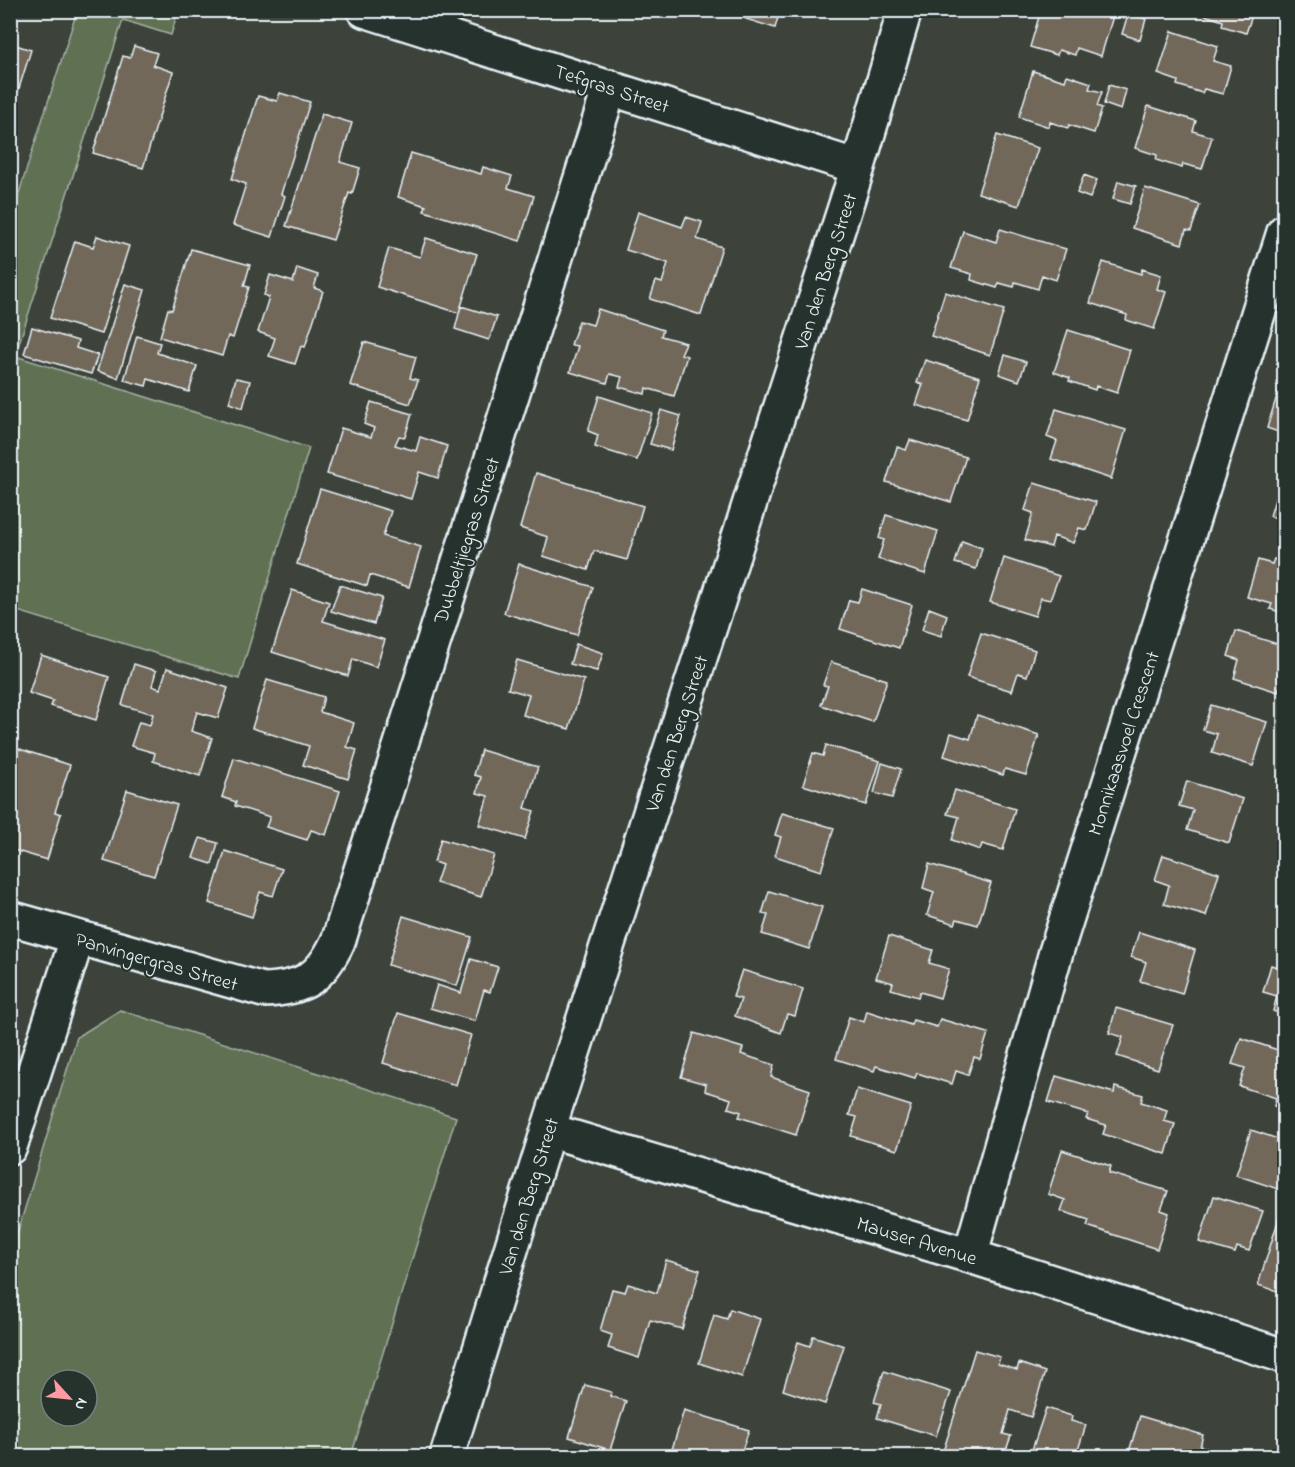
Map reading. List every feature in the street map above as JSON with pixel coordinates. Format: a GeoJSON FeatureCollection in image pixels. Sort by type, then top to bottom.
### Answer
{"type":"FeatureCollection","features":[{"type":"Feature","properties":{"kind":"street","name":"Tefgras Street"},"geometry":{"type":"LineString","coordinates":[[364,10],[858,167]]}},
{"type":"Feature","properties":{"kind":"street","name":"Van den Berg Street"},"geometry":{"type":"LineString","coordinates":[[447,1456],[548,1131],[858,167],[906,10]]}},
{"type":"Feature","properties":{"kind":"street","name":"Dubbeltjiegras Street"},"geometry":{"type":"LineString","coordinates":[[305,984],[332,955],[339,939],[610,87]]}},
{"type":"Feature","properties":{"kind":"street","name":"Monnikaasvoel Crescent"},"geometry":{"type":"LineString","coordinates":[[970,1256],[1056,952],[1284,232]]}},
{"type":"Feature","properties":{"kind":"street","name":"Panvingergras Street"},"geometry":{"type":"LineString","coordinates":[[10,918],[262,990],[281,990],[305,984]]}},
{"type":"Feature","properties":{"kind":"street"},"geometry":{"type":"LineString","coordinates":[[10,1147],[77,939]]}},
{"type":"Feature","properties":{"kind":"street","name":"Mauser Avenue"},"geometry":{"type":"LineString","coordinates":[[548,1131],[970,1256],[1284,1356]]}},
{"type":"Feature","properties":{"kind":"green space"},"geometry":{"type":"Polygon","coordinates":[[[77,11],[178,11],[171,35],[123,20],[15,356],[309,448],[239,679],[11,609],[11,218],[77,11]]]}},
{"type":"Feature","properties":{"kind":"green space"},"geometry":{"type":"Polygon","coordinates":[[[120,1010],[456,1117],[351,1456],[11,1456],[11,1254],[77,1037],[120,1010]]]}},
{"type":"Feature","properties":{"kind":"building"},"geometry":{"type":"Polygon","coordinates":[[[738,10],[799,10],[797,19],[779,14],[775,28],[746,19],[748,13],[738,10]]]}},
{"type":"Feature","properties":{"kind":"building"},"geometry":{"type":"Polygon","coordinates":[[[1041,10],[1078,10],[1088,13],[1089,10],[1107,10],[1114,13],[1101,56],[1077,48],[1075,55],[1059,50],[1057,55],[1030,47],[1041,10]]]}},
{"type":"Feature","properties":{"kind":"building"},"geometry":{"type":"Polygon","coordinates":[[[1189,10],[1254,10],[1246,33],[1222,26],[1223,21],[1189,10]]]}},
{"type":"Feature","properties":{"kind":"building"},"geometry":{"type":"Polygon","coordinates":[[[1128,14],[1146,19],[1140,40],[1122,34],[1128,14]]]}},
{"type":"Feature","properties":{"kind":"building"},"geometry":{"type":"Polygon","coordinates":[[[1172,31],[1218,46],[1213,61],[1231,66],[1223,94],[1204,89],[1202,93],[1177,85],[1178,81],[1158,74],[1172,31]]]}},
{"type":"Feature","properties":{"kind":"building"},"geometry":{"type":"Polygon","coordinates":[[[10,43],[31,50],[10,117],[10,43]]]}},
{"type":"Feature","properties":{"kind":"building"},"geometry":{"type":"Polygon","coordinates":[[[134,46],[157,53],[153,65],[173,72],[143,168],[93,153],[123,56],[130,58],[134,46]]]}},
{"type":"Feature","properties":{"kind":"building"},"geometry":{"type":"Polygon","coordinates":[[[1033,71],[1065,81],[1067,75],[1091,83],[1089,89],[1102,92],[1097,106],[1102,108],[1094,133],[1050,122],[1049,127],[1019,117],[1033,71]]]}},
{"type":"Feature","properties":{"kind":"building"},"geometry":{"type":"Polygon","coordinates":[[[1109,85],[1126,90],[1121,110],[1104,104],[1109,85]]]}},
{"type":"Feature","properties":{"kind":"building"},"geometry":{"type":"Polygon","coordinates":[[[280,93],[310,102],[281,194],[285,196],[272,237],[233,225],[246,184],[232,179],[258,96],[277,101],[280,93]]]}},
{"type":"Feature","properties":{"kind":"building"},"geometry":{"type":"Polygon","coordinates":[[[1148,106],[1196,121],[1193,131],[1212,137],[1202,169],[1183,164],[1182,168],[1156,160],[1157,155],[1135,148],[1148,106]]]}},
{"type":"Feature","properties":{"kind":"building"},"geometry":{"type":"Polygon","coordinates":[[[322,114],[352,123],[340,162],[360,168],[333,240],[286,226],[322,114]]]}},
{"type":"Feature","properties":{"kind":"building"},"geometry":{"type":"Polygon","coordinates":[[[997,135],[1038,148],[1019,206],[978,193],[997,135]]]}},
{"type":"Feature","properties":{"kind":"building"},"geometry":{"type":"Polygon","coordinates":[[[411,153],[481,174],[483,167],[512,176],[508,188],[534,196],[520,241],[424,211],[426,206],[398,197],[411,153]]]}},
{"type":"Feature","properties":{"kind":"building"},"geometry":{"type":"Polygon","coordinates":[[[1084,175],[1097,180],[1090,198],[1077,193],[1084,175]]]}},
{"type":"Feature","properties":{"kind":"building"},"geometry":{"type":"Polygon","coordinates":[[[1118,181],[1136,186],[1130,204],[1113,199],[1118,181]]]}},
{"type":"Feature","properties":{"kind":"building"},"geometry":{"type":"Polygon","coordinates":[[[1145,188],[1200,205],[1191,231],[1186,230],[1182,244],[1132,228],[1145,188]]]}},
{"type":"Feature","properties":{"kind":"building"},"geometry":{"type":"Polygon","coordinates":[[[638,212],[682,227],[686,217],[702,222],[697,239],[722,247],[701,315],[650,299],[656,281],[662,283],[668,263],[626,250],[638,212]]]}},
{"type":"Feature","properties":{"kind":"building"},"geometry":{"type":"Polygon","coordinates":[[[1000,229],[1066,249],[1056,280],[1042,275],[1038,289],[1015,282],[1014,287],[999,283],[997,288],[971,280],[972,274],[951,268],[963,231],[996,242],[1000,229]]]}},
{"type":"Feature","properties":{"kind":"building"},"geometry":{"type":"Polygon","coordinates":[[[97,236],[129,246],[101,334],[50,318],[75,241],[93,247],[97,236]]]}},
{"type":"Feature","properties":{"kind":"building"},"geometry":{"type":"Polygon","coordinates":[[[426,238],[477,254],[459,313],[377,287],[389,248],[420,257],[426,238]]]}},
{"type":"Feature","properties":{"kind":"building"},"geometry":{"type":"Polygon","coordinates":[[[191,249],[250,265],[244,286],[249,287],[233,338],[228,336],[222,356],[160,337],[168,309],[172,310],[191,249]]]}},
{"type":"Feature","properties":{"kind":"building"},"geometry":{"type":"Polygon","coordinates":[[[1103,262],[1141,274],[1142,269],[1161,275],[1157,289],[1166,292],[1154,329],[1126,320],[1127,315],[1090,303],[1103,262]]]}},
{"type":"Feature","properties":{"kind":"building"},"geometry":{"type":"Polygon","coordinates":[[[297,268],[318,275],[314,288],[323,291],[305,347],[301,346],[295,364],[269,356],[275,338],[258,332],[269,297],[264,295],[270,275],[293,282],[297,268]]]}},
{"type":"Feature","properties":{"kind":"building"},"geometry":{"type":"Polygon","coordinates":[[[125,284],[145,290],[118,378],[97,371],[125,284]]]}},
{"type":"Feature","properties":{"kind":"building"},"geometry":{"type":"Polygon","coordinates":[[[945,292],[1004,310],[990,355],[931,336],[945,292]]]}},
{"type":"Feature","properties":{"kind":"building"},"geometry":{"type":"Polygon","coordinates":[[[461,306],[497,317],[489,340],[455,329],[461,306]]]}},
{"type":"Feature","properties":{"kind":"building"},"geometry":{"type":"Polygon","coordinates":[[[598,309],[663,330],[661,336],[686,343],[681,354],[687,356],[674,396],[646,388],[645,394],[619,387],[622,377],[610,374],[607,383],[570,372],[578,346],[571,345],[579,321],[593,325],[598,309]]]}},
{"type":"Feature","properties":{"kind":"building"},"geometry":{"type":"Polygon","coordinates":[[[32,327],[78,341],[76,348],[98,355],[91,374],[24,354],[32,327]]]}},
{"type":"Feature","properties":{"kind":"building"},"geometry":{"type":"Polygon","coordinates":[[[1068,330],[1130,350],[1117,393],[1096,386],[1095,390],[1069,381],[1070,378],[1054,372],[1068,330]]]}},
{"type":"Feature","properties":{"kind":"building"},"geometry":{"type":"Polygon","coordinates":[[[137,336],[160,343],[157,353],[197,366],[189,392],[148,379],[146,386],[124,380],[137,336]]]}},
{"type":"Feature","properties":{"kind":"building"},"geometry":{"type":"Polygon","coordinates":[[[364,342],[416,357],[410,378],[418,380],[410,404],[350,385],[364,342]]]}},
{"type":"Feature","properties":{"kind":"building"},"geometry":{"type":"Polygon","coordinates":[[[1005,355],[1026,362],[1019,381],[999,374],[1005,355]]]}},
{"type":"Feature","properties":{"kind":"building"},"geometry":{"type":"Polygon","coordinates":[[[925,360],[980,377],[967,420],[916,405],[923,384],[917,383],[925,360]]]}},
{"type":"Feature","properties":{"kind":"building"},"geometry":{"type":"Polygon","coordinates":[[[236,378],[250,381],[243,408],[229,403],[236,378]]]}},
{"type":"Feature","properties":{"kind":"building"},"geometry":{"type":"Polygon","coordinates":[[[1279,389],[1284,390],[1284,434],[1267,428],[1279,389]]]}},
{"type":"Feature","properties":{"kind":"building"},"geometry":{"type":"Polygon","coordinates":[[[599,396],[652,413],[637,460],[595,447],[598,435],[588,431],[599,396]]]}},
{"type":"Feature","properties":{"kind":"building"},"geometry":{"type":"Polygon","coordinates":[[[371,402],[412,414],[405,437],[399,436],[395,445],[416,451],[420,437],[447,446],[438,478],[419,472],[411,499],[327,474],[341,428],[371,437],[374,428],[364,424],[371,402]]]}},
{"type":"Feature","properties":{"kind":"building"},"geometry":{"type":"Polygon","coordinates":[[[1056,409],[1126,430],[1111,479],[1051,459],[1057,441],[1047,437],[1056,409]]]}},
{"type":"Feature","properties":{"kind":"building"},"geometry":{"type":"Polygon","coordinates":[[[661,410],[681,416],[671,450],[650,444],[661,410]]]}},
{"type":"Feature","properties":{"kind":"building"},"geometry":{"type":"Polygon","coordinates":[[[910,440],[966,457],[951,502],[886,482],[897,447],[906,450],[910,440]]]}},
{"type":"Feature","properties":{"kind":"building"},"geometry":{"type":"Polygon","coordinates":[[[536,473],[643,506],[627,560],[594,551],[588,570],[543,556],[548,537],[520,528],[536,473]]]}},
{"type":"Feature","properties":{"kind":"building"},"geometry":{"type":"Polygon","coordinates":[[[1034,483],[1096,502],[1087,530],[1079,528],[1073,543],[1054,536],[1051,547],[1025,540],[1033,513],[1025,510],[1034,483]]]}},
{"type":"Feature","properties":{"kind":"building"},"geometry":{"type":"Polygon","coordinates":[[[1280,483],[1284,484],[1284,521],[1270,516],[1280,483]]]}},
{"type":"Feature","properties":{"kind":"building"},"geometry":{"type":"Polygon","coordinates":[[[320,489],[391,511],[383,536],[421,547],[409,587],[370,575],[367,586],[297,564],[320,489]]]}},
{"type":"Feature","properties":{"kind":"building"},"geometry":{"type":"Polygon","coordinates":[[[886,515],[938,531],[925,574],[878,559],[884,540],[879,538],[886,515]]]}},
{"type":"Feature","properties":{"kind":"building"},"geometry":{"type":"Polygon","coordinates":[[[962,541],[982,548],[976,569],[955,563],[962,541]]]}},
{"type":"Feature","properties":{"kind":"building"},"geometry":{"type":"Polygon","coordinates":[[[1004,558],[1059,576],[1050,600],[1041,598],[1035,616],[990,602],[1004,558]]]}},
{"type":"Feature","properties":{"kind":"building"},"geometry":{"type":"Polygon","coordinates":[[[1274,559],[1284,562],[1284,613],[1270,609],[1272,604],[1247,597],[1258,560],[1272,564],[1274,559]]]}},
{"type":"Feature","properties":{"kind":"building"},"geometry":{"type":"Polygon","coordinates":[[[519,564],[593,587],[577,635],[504,613],[519,564]]]}},
{"type":"Feature","properties":{"kind":"building"},"geometry":{"type":"Polygon","coordinates":[[[340,585],[382,598],[374,624],[331,611],[340,585]]]}},
{"type":"Feature","properties":{"kind":"building"},"geometry":{"type":"Polygon","coordinates":[[[862,589],[912,605],[899,648],[840,629],[849,600],[858,602],[862,589]]]}},
{"type":"Feature","properties":{"kind":"building"},"geometry":{"type":"Polygon","coordinates":[[[292,590],[329,602],[323,621],[385,640],[376,667],[353,659],[348,676],[272,652],[292,590]]]}},
{"type":"Feature","properties":{"kind":"building"},"geometry":{"type":"Polygon","coordinates":[[[929,608],[947,615],[941,636],[922,630],[929,608]]]}},
{"type":"Feature","properties":{"kind":"building"},"geometry":{"type":"Polygon","coordinates":[[[1236,631],[1284,646],[1284,672],[1278,692],[1234,678],[1239,660],[1228,656],[1236,631]]]}},
{"type":"Feature","properties":{"kind":"building"},"geometry":{"type":"Polygon","coordinates":[[[981,633],[1035,650],[1027,676],[1018,673],[1012,691],[967,677],[981,633]]]}},
{"type":"Feature","properties":{"kind":"building"},"geometry":{"type":"Polygon","coordinates":[[[576,644],[603,653],[597,671],[570,664],[576,644]]]}},
{"type":"Feature","properties":{"kind":"building"},"geometry":{"type":"Polygon","coordinates":[[[41,655],[109,677],[96,720],[51,706],[53,701],[29,693],[41,655]]]}},
{"type":"Feature","properties":{"kind":"building"},"geometry":{"type":"Polygon","coordinates":[[[517,660],[584,680],[569,729],[523,715],[529,695],[508,689],[517,660]]]}},
{"type":"Feature","properties":{"kind":"building"},"geometry":{"type":"Polygon","coordinates":[[[831,662],[887,680],[873,722],[821,705],[828,686],[823,685],[831,662]]]}},
{"type":"Feature","properties":{"kind":"building"},"geometry":{"type":"Polygon","coordinates":[[[134,664],[156,671],[152,686],[160,689],[167,668],[228,688],[218,718],[197,712],[191,731],[212,738],[200,776],[153,761],[155,753],[131,746],[139,722],[150,725],[153,714],[122,705],[134,664]]]}},
{"type":"Feature","properties":{"kind":"building"},"geometry":{"type":"Polygon","coordinates":[[[267,680],[324,697],[320,712],[354,723],[347,747],[357,750],[348,779],[303,765],[309,746],[252,728],[267,680]]]}},
{"type":"Feature","properties":{"kind":"building"},"geometry":{"type":"Polygon","coordinates":[[[1211,705],[1267,722],[1253,766],[1212,753],[1217,734],[1203,730],[1211,705]]]}},
{"type":"Feature","properties":{"kind":"building"},"geometry":{"type":"Polygon","coordinates":[[[977,715],[1039,735],[1026,775],[1005,769],[1003,775],[944,756],[951,733],[970,739],[977,715]]]}},
{"type":"Feature","properties":{"kind":"building"},"geometry":{"type":"Polygon","coordinates":[[[826,745],[880,761],[866,805],[803,785],[813,753],[823,756],[826,745]]]}},
{"type":"Feature","properties":{"kind":"building"},"geometry":{"type":"Polygon","coordinates":[[[10,746],[70,765],[55,812],[61,814],[47,860],[10,849],[10,746]]]}},
{"type":"Feature","properties":{"kind":"building"},"geometry":{"type":"Polygon","coordinates":[[[481,750],[538,767],[525,808],[534,811],[525,839],[479,825],[488,796],[477,793],[481,777],[474,775],[481,750]]]}},
{"type":"Feature","properties":{"kind":"building"},"geometry":{"type":"Polygon","coordinates":[[[234,758],[340,791],[326,835],[311,830],[307,840],[266,827],[270,817],[235,806],[236,802],[222,797],[234,758]]]}},
{"type":"Feature","properties":{"kind":"building"},"geometry":{"type":"Polygon","coordinates":[[[882,763],[901,769],[892,798],[874,793],[882,763]]]}},
{"type":"Feature","properties":{"kind":"building"},"geometry":{"type":"Polygon","coordinates":[[[1187,781],[1243,799],[1229,843],[1187,830],[1193,810],[1179,806],[1187,781]]]}},
{"type":"Feature","properties":{"kind":"building"},"geometry":{"type":"Polygon","coordinates":[[[127,790],[177,805],[154,876],[104,861],[127,790]]]}},
{"type":"Feature","properties":{"kind":"building"},"geometry":{"type":"Polygon","coordinates":[[[955,790],[1015,809],[1003,850],[982,844],[980,850],[952,840],[959,817],[947,814],[955,790]]]}},
{"type":"Feature","properties":{"kind":"building"},"geometry":{"type":"Polygon","coordinates":[[[782,813],[834,828],[821,871],[775,856],[781,837],[775,835],[782,813]]]}},
{"type":"Feature","properties":{"kind":"building"},"geometry":{"type":"Polygon","coordinates":[[[200,838],[218,843],[212,864],[193,858],[200,838]]]}},
{"type":"Feature","properties":{"kind":"building"},"geometry":{"type":"Polygon","coordinates":[[[441,839],[494,855],[481,897],[436,883],[442,865],[434,862],[441,839]]]}},
{"type":"Feature","properties":{"kind":"building"},"geometry":{"type":"Polygon","coordinates":[[[225,851],[282,869],[273,896],[260,892],[252,917],[209,903],[225,851]]]}},
{"type":"Feature","properties":{"kind":"building"},"geometry":{"type":"Polygon","coordinates":[[[1163,855],[1219,873],[1206,916],[1164,904],[1169,885],[1155,880],[1163,855]]]}},
{"type":"Feature","properties":{"kind":"building"},"geometry":{"type":"Polygon","coordinates":[[[929,864],[991,883],[978,925],[957,919],[955,924],[927,915],[934,892],[923,888],[929,864]]]}},
{"type":"Feature","properties":{"kind":"building"},"geometry":{"type":"Polygon","coordinates":[[[769,891],[822,907],[809,949],[762,934],[768,915],[762,914],[769,891]]]}},
{"type":"Feature","properties":{"kind":"building"},"geometry":{"type":"Polygon","coordinates":[[[403,916],[472,937],[457,986],[388,965],[403,916]]]}},
{"type":"Feature","properties":{"kind":"building"},"geometry":{"type":"Polygon","coordinates":[[[1139,932],[1195,950],[1182,994],[1140,981],[1146,962],[1131,957],[1139,932]]]}},
{"type":"Feature","properties":{"kind":"building"},"geometry":{"type":"Polygon","coordinates":[[[889,936],[933,950],[929,963],[949,969],[940,998],[920,992],[918,997],[891,989],[893,983],[876,978],[889,936]]]}},
{"type":"Feature","properties":{"kind":"building"},"geometry":{"type":"Polygon","coordinates":[[[471,959],[498,967],[490,992],[484,990],[475,1021],[430,1008],[437,985],[461,993],[471,959]]]}},
{"type":"Feature","properties":{"kind":"building"},"geometry":{"type":"Polygon","coordinates":[[[1271,965],[1284,969],[1284,1015],[1273,1011],[1277,996],[1263,992],[1271,965]]]}},
{"type":"Feature","properties":{"kind":"building"},"geometry":{"type":"Polygon","coordinates":[[[742,970],[803,989],[795,1016],[787,1014],[781,1033],[735,1016],[741,999],[733,997],[742,970]]]}},
{"type":"Feature","properties":{"kind":"building"},"geometry":{"type":"Polygon","coordinates":[[[1116,1008],[1173,1025],[1158,1069],[1117,1056],[1123,1037],[1109,1033],[1116,1008]]]}},
{"type":"Feature","properties":{"kind":"building"},"geometry":{"type":"Polygon","coordinates":[[[867,1011],[911,1025],[913,1020],[937,1027],[940,1019],[988,1033],[980,1059],[974,1057],[968,1075],[956,1071],[952,1084],[917,1073],[915,1078],[876,1066],[874,1071],[836,1059],[849,1017],[864,1022],[867,1011]]]}},
{"type":"Feature","properties":{"kind":"building"},"geometry":{"type":"Polygon","coordinates":[[[398,1013],[471,1035],[456,1085],[383,1063],[398,1013]]]}},
{"type":"Feature","properties":{"kind":"building"},"geometry":{"type":"Polygon","coordinates":[[[694,1033],[743,1048],[741,1054],[774,1065],[771,1077],[810,1090],[796,1135],[739,1117],[741,1112],[728,1108],[731,1099],[705,1091],[706,1084],[681,1077],[694,1033]]]}},
{"type":"Feature","properties":{"kind":"building"},"geometry":{"type":"Polygon","coordinates":[[[1241,1038],[1284,1052],[1284,1109],[1274,1106],[1276,1098],[1239,1086],[1245,1068],[1232,1064],[1241,1038]]]}},
{"type":"Feature","properties":{"kind":"building"},"geometry":{"type":"Polygon","coordinates":[[[1056,1076],[1114,1093],[1115,1087],[1143,1095],[1141,1102],[1167,1110],[1164,1121],[1175,1124],[1166,1154],[1103,1134],[1106,1125],[1086,1119],[1088,1114],[1048,1102],[1056,1076]]]}},
{"type":"Feature","properties":{"kind":"building"},"geometry":{"type":"Polygon","coordinates":[[[857,1089],[911,1106],[897,1150],[851,1136],[857,1117],[849,1115],[857,1089]]]}},
{"type":"Feature","properties":{"kind":"building"},"geometry":{"type":"Polygon","coordinates":[[[1251,1130],[1284,1141],[1284,1191],[1236,1175],[1251,1130]]]}},
{"type":"Feature","properties":{"kind":"building"},"geometry":{"type":"Polygon","coordinates":[[[1062,1150],[1111,1166],[1109,1173],[1168,1191],[1161,1210],[1169,1213],[1157,1249],[1087,1226],[1089,1220],[1061,1211],[1065,1200],[1048,1194],[1062,1150]]]}},
{"type":"Feature","properties":{"kind":"building"},"geometry":{"type":"Polygon","coordinates":[[[1214,1196],[1263,1211],[1249,1251],[1237,1247],[1235,1253],[1199,1242],[1214,1196]]]}},
{"type":"Feature","properties":{"kind":"building"},"geometry":{"type":"Polygon","coordinates":[[[1279,1218],[1284,1220],[1284,1293],[1258,1285],[1279,1218]]]}},
{"type":"Feature","properties":{"kind":"building"},"geometry":{"type":"Polygon","coordinates":[[[666,1260],[700,1270],[682,1329],[650,1320],[639,1358],[608,1348],[612,1335],[600,1331],[612,1289],[625,1292],[628,1284],[657,1293],[666,1260]]]}},
{"type":"Feature","properties":{"kind":"building"},"geometry":{"type":"Polygon","coordinates":[[[730,1309],[760,1319],[742,1377],[699,1363],[714,1315],[727,1319],[730,1309]]]}},
{"type":"Feature","properties":{"kind":"building"},"geometry":{"type":"Polygon","coordinates":[[[813,1336],[844,1346],[825,1404],[783,1390],[798,1342],[810,1346],[813,1336]]]}},
{"type":"Feature","properties":{"kind":"building"},"geometry":{"type":"Polygon","coordinates":[[[975,1350],[1000,1357],[998,1364],[1017,1370],[1019,1363],[1045,1372],[1031,1417],[1010,1410],[1003,1434],[1011,1436],[1004,1456],[942,1455],[975,1350]]]}},
{"type":"Feature","properties":{"kind":"building"},"geometry":{"type":"Polygon","coordinates":[[[884,1371],[951,1392],[936,1436],[877,1418],[881,1404],[874,1402],[884,1371]]]}},
{"type":"Feature","properties":{"kind":"building"},"geometry":{"type":"Polygon","coordinates":[[[585,1385],[611,1392],[610,1396],[626,1401],[610,1450],[569,1437],[585,1385]]]}},
{"type":"Feature","properties":{"kind":"building"},"geometry":{"type":"Polygon","coordinates":[[[1046,1408],[1072,1416],[1071,1421],[1086,1425],[1076,1456],[1030,1456],[1046,1408]]]}},
{"type":"Feature","properties":{"kind":"building"},"geometry":{"type":"Polygon","coordinates":[[[684,1410],[749,1430],[740,1456],[724,1451],[722,1456],[670,1456],[684,1410]]]}},
{"type":"Feature","properties":{"kind":"building"},"geometry":{"type":"Polygon","coordinates":[[[1140,1416],[1203,1435],[1200,1447],[1206,1448],[1203,1456],[1128,1455],[1140,1416]]]}}]}
